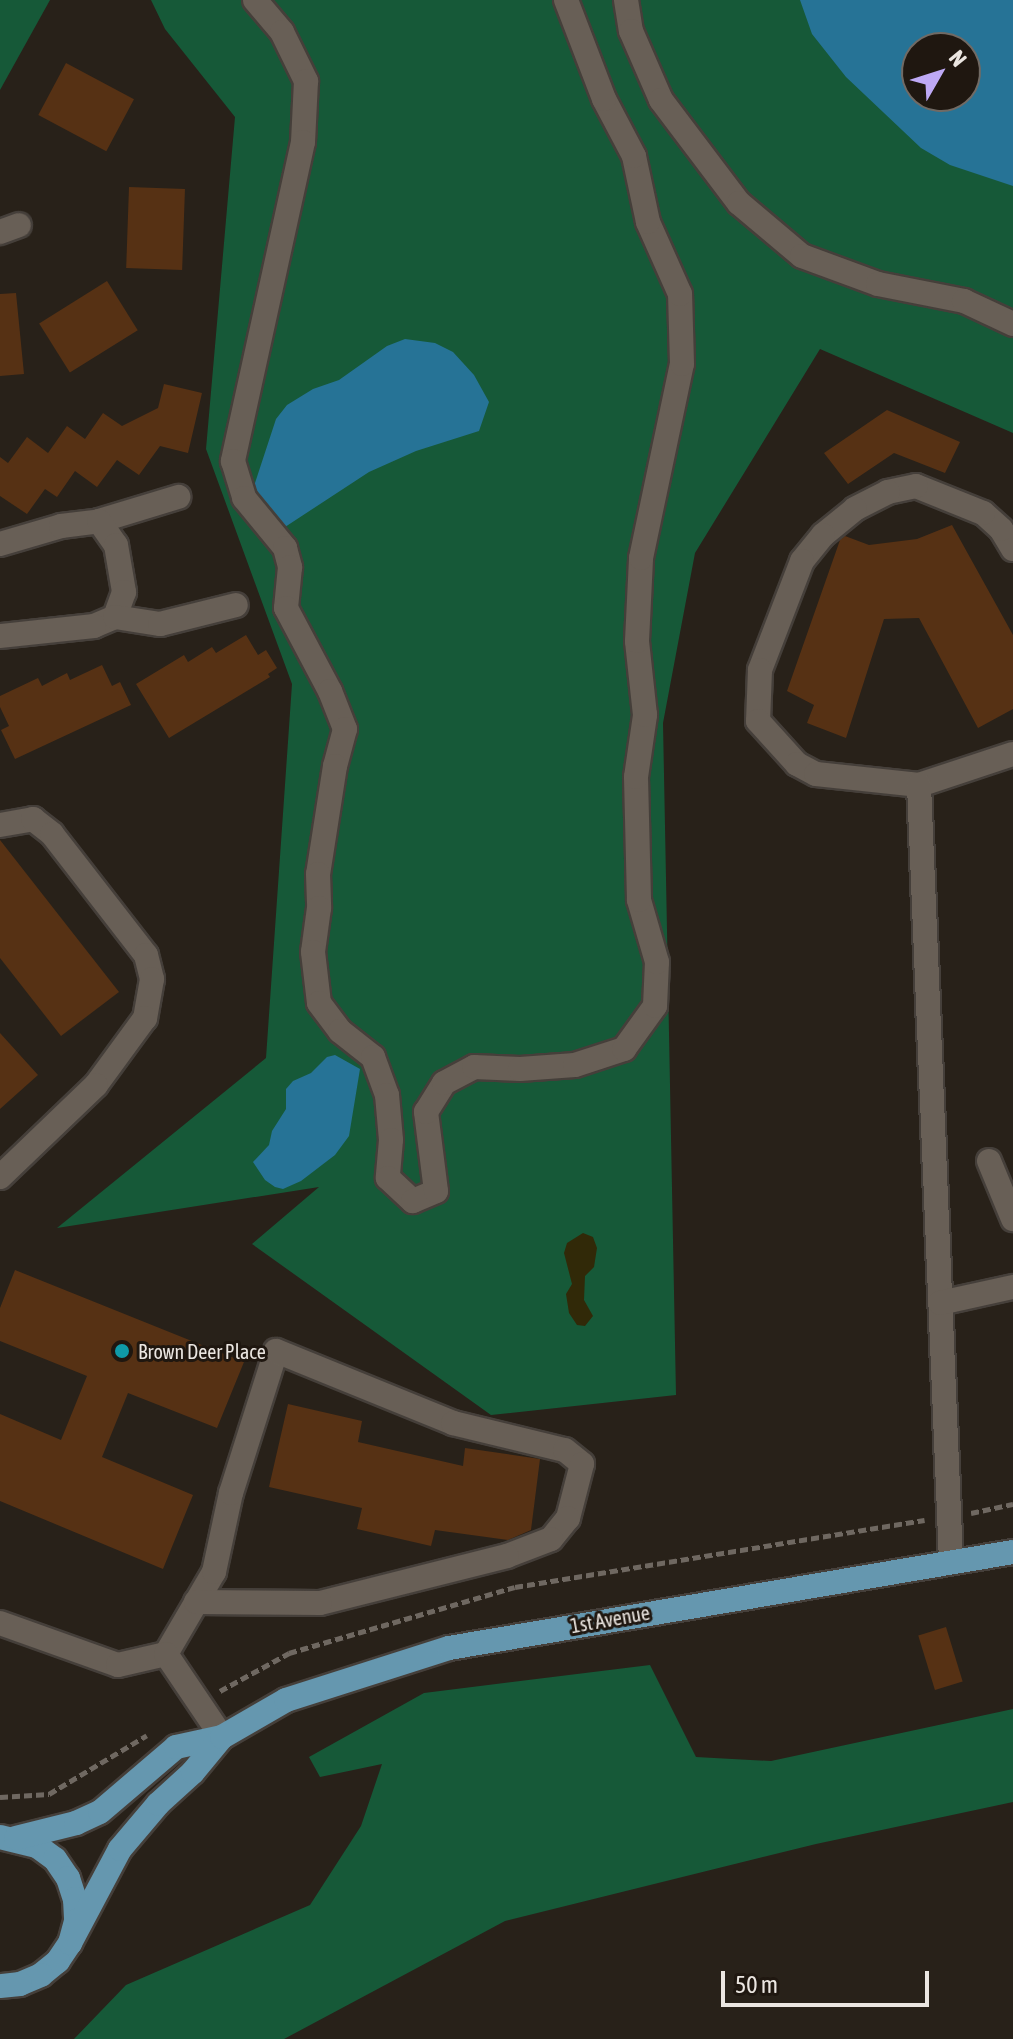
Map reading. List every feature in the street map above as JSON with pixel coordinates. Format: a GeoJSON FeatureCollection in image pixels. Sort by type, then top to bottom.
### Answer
{"type":"FeatureCollection","features":[{"type":"Feature","properties":{"kind":"main road","name":"1st Avenue"},"geometry":{"type":"LineString","coordinates":[[0,1986],[20,1984],[41,1975],[58,1961],[120,1849],[222,1737],[286,1700],[449,1648],[1013,1552]]}},
{"type":"Feature","properties":{"kind":"main road","name":"1st Avenue"},"geometry":{"type":"LineString","coordinates":[[8,1838],[76,1823],[100,1812],[176,1747],[222,1737]]}},
{"type":"Feature","properties":{"kind":"main road"},"geometry":{"type":"LineString","coordinates":[[8,1838],[46,1852],[68,1878],[76,1910],[70,1943]]}},
{"type":"Feature","properties":{"kind":"lane"},"geometry":{"type":"LineString","coordinates":[[255,0],[282,32],[306,81],[303,142],[233,461],[244,498],[285,548],[290,567],[286,608],[330,691],[345,729],[318,874],[319,908],[313,952],[319,1003],[340,1031],[373,1057],[387,1095],[391,1140],[388,1178],[413,1201],[436,1191],[426,1112],[444,1083],[474,1067],[520,1069],[575,1065],[624,1049],[655,1006],[657,962],[639,900],[636,777],[645,715],[637,641],[641,558],[682,364],[680,294],[648,222],[634,156],[604,99],[566,0]]}},
{"type":"Feature","properties":{"kind":"lane"},"geometry":{"type":"LineString","coordinates":[[626,0],[631,31],[661,100],[739,203],[802,256],[878,284],[964,301],[1013,324]]}},
{"type":"Feature","properties":{"kind":"lane"},"geometry":{"type":"LineString","coordinates":[[1013,549],[1001,529],[983,513],[916,486],[888,492],[855,509],[823,535],[802,561],[760,670],[758,721],[797,764],[816,774],[919,785],[1013,754]]}},
{"type":"Feature","properties":{"kind":"lane"},"geometry":{"type":"LineString","coordinates":[[0,544],[61,526],[99,521],[178,497]]}},
{"type":"Feature","properties":{"kind":"lane"},"geometry":{"type":"LineString","coordinates":[[99,521],[116,545],[124,592],[115,617]]}},
{"type":"Feature","properties":{"kind":"lane"},"geometry":{"type":"LineString","coordinates":[[0,636],[94,626],[115,617],[160,624],[236,605]]}},
{"type":"Feature","properties":{"kind":"lane"},"geometry":{"type":"LineString","coordinates":[[919,785],[951,1562]]}},
{"type":"Feature","properties":{"kind":"lane"},"geometry":{"type":"LineString","coordinates":[[0,825],[33,819],[52,834],[146,955],[152,979],[145,1018],[96,1085],[0,1177]]}},
{"type":"Feature","properties":{"kind":"lane"},"geometry":{"type":"LineString","coordinates":[[989,1161],[1013,1219]]}},
{"type":"Feature","properties":{"kind":"lane"},"geometry":{"type":"LineString","coordinates":[[940,1303],[1013,1287]]}},
{"type":"Feature","properties":{"kind":"lane"},"geometry":{"type":"LineString","coordinates":[[0,1623],[118,1665],[166,1654],[196,1602],[214,1572],[231,1493],[276,1351],[453,1423],[565,1450],[582,1464],[568,1518],[551,1539],[507,1556],[320,1603],[196,1602]]}},
{"type":"Feature","properties":{"kind":"lane"},"geometry":{"type":"LineString","coordinates":[[166,1654],[222,1737]]}},
{"type":"Feature","properties":{"kind":"green space"},"geometry":{"type":"Polygon","coordinates":[[[0,0],[50,0],[0,90],[0,0]]]}},
{"type":"Feature","properties":{"kind":"green space"},"geometry":{"type":"Polygon","coordinates":[[[151,0],[1013,0],[1013,433],[820,349],[695,553],[663,723],[676,1395],[491,1415],[252,1244],[319,1187],[57,1228],[266,1058],[292,684],[206,449],[235,117],[165,29],[151,0]]]}},
{"type":"Feature","properties":{"kind":"green space"},"geometry":{"type":"Polygon","coordinates":[[[650,1665],[696,1757],[771,1761],[1013,1709],[1013,1802],[816,1844],[505,1921],[284,2039],[74,2039],[126,1985],[310,1905],[361,1826],[382,1764],[320,1777],[309,1757],[424,1693],[650,1665]]]}},
{"type":"Feature","properties":{"kind":"sand"},"geometry":{"type":"Polygon","coordinates":[[[583,1233],[593,1237],[597,1248],[594,1267],[585,1276],[584,1300],[593,1316],[585,1326],[577,1325],[569,1313],[566,1294],[572,1284],[564,1253],[567,1243],[583,1233]]]}},
{"type":"Feature","properties":{"kind":"water"},"geometry":{"type":"Polygon","coordinates":[[[800,0],[1013,0],[1013,186],[950,165],[921,148],[846,77],[812,34],[800,0]]]}},
{"type":"Feature","properties":{"kind":"water"},"geometry":{"type":"Polygon","coordinates":[[[405,339],[435,343],[453,352],[474,375],[489,402],[479,431],[416,451],[369,472],[285,527],[276,527],[252,492],[276,419],[287,405],[313,389],[339,380],[387,346],[405,339]]]}},
{"type":"Feature","properties":{"kind":"water"},"geometry":{"type":"Polygon","coordinates":[[[335,1055],[360,1069],[349,1136],[335,1155],[301,1181],[283,1189],[275,1187],[265,1180],[253,1162],[269,1145],[272,1131],[286,1109],[286,1089],[293,1081],[311,1073],[327,1057],[335,1055]]]}},
{"type":"Feature","properties":{"kind":"building"},"geometry":{"type":"Polygon","coordinates":[[[66,63],[134,99],[106,151],[38,115],[66,63]]]}},
{"type":"Feature","properties":{"kind":"building"},"geometry":{"type":"Polygon","coordinates":[[[129,187],[185,189],[182,270],[126,268],[129,187]]]}},
{"type":"Feature","properties":{"kind":"building"},"geometry":{"type":"Polygon","coordinates":[[[107,281],[138,330],[70,373],[39,323],[107,281]]]}},
{"type":"Feature","properties":{"kind":"building"},"geometry":{"type":"Polygon","coordinates":[[[16,293],[24,374],[0,376],[0,294],[16,293]]]}},
{"type":"Feature","properties":{"kind":"building"},"geometry":{"type":"Polygon","coordinates":[[[164,384],[202,393],[188,453],[160,446],[139,475],[117,460],[97,487],[75,471],[57,497],[45,489],[27,514],[0,496],[0,457],[8,463],[27,437],[48,453],[67,426],[85,439],[103,413],[122,426],[158,408],[164,384]]]}},
{"type":"Feature","properties":{"kind":"building"},"geometry":{"type":"Polygon","coordinates":[[[887,410],[960,442],[945,473],[894,453],[848,484],[824,453],[887,410]]]}},
{"type":"Feature","properties":{"kind":"building"},"geometry":{"type":"Polygon","coordinates":[[[952,525],[1013,635],[1013,709],[978,728],[919,618],[884,619],[846,738],[807,723],[814,705],[787,691],[840,540],[845,536],[869,545],[917,539],[952,525]]]}},
{"type":"Feature","properties":{"kind":"building"},"geometry":{"type":"Polygon","coordinates":[[[246,635],[258,655],[266,650],[277,668],[268,674],[270,677],[169,738],[136,684],[184,655],[188,662],[212,647],[216,653],[246,635]]]}},
{"type":"Feature","properties":{"kind":"building"},"geometry":{"type":"Polygon","coordinates":[[[102,665],[112,686],[120,682],[131,705],[15,759],[1,730],[9,726],[0,707],[0,696],[38,678],[42,686],[67,673],[70,680],[102,665]]]}},
{"type":"Feature","properties":{"kind":"building"},"geometry":{"type":"Polygon","coordinates":[[[0,840],[119,992],[61,1036],[0,958],[0,840]]]}},
{"type":"Feature","properties":{"kind":"building"},"geometry":{"type":"Polygon","coordinates":[[[0,1033],[38,1075],[0,1109],[0,1033]]]}},
{"type":"Feature","properties":{"kind":"building"},"geometry":{"type":"Polygon","coordinates":[[[15,1270],[244,1362],[217,1428],[128,1393],[102,1457],[193,1495],[163,1569],[0,1501],[0,1414],[61,1440],[87,1376],[0,1341],[0,1308],[15,1270]]]}},
{"type":"Feature","properties":{"kind":"building"},"geometry":{"type":"Polygon","coordinates":[[[288,1404],[362,1421],[358,1442],[463,1466],[465,1448],[540,1459],[531,1530],[508,1540],[435,1530],[431,1546],[357,1529],[362,1508],[269,1487],[288,1404]]]}},
{"type":"Feature","properties":{"kind":"building"},"geometry":{"type":"Polygon","coordinates":[[[946,1627],[963,1682],[935,1690],[918,1635],[946,1627]]]}},
{"type":"Feature","properties":{"kind":"place","name":"Brown Deer Place"},"geometry":{"type":"Point","coordinates":[122,1351]}}]}
